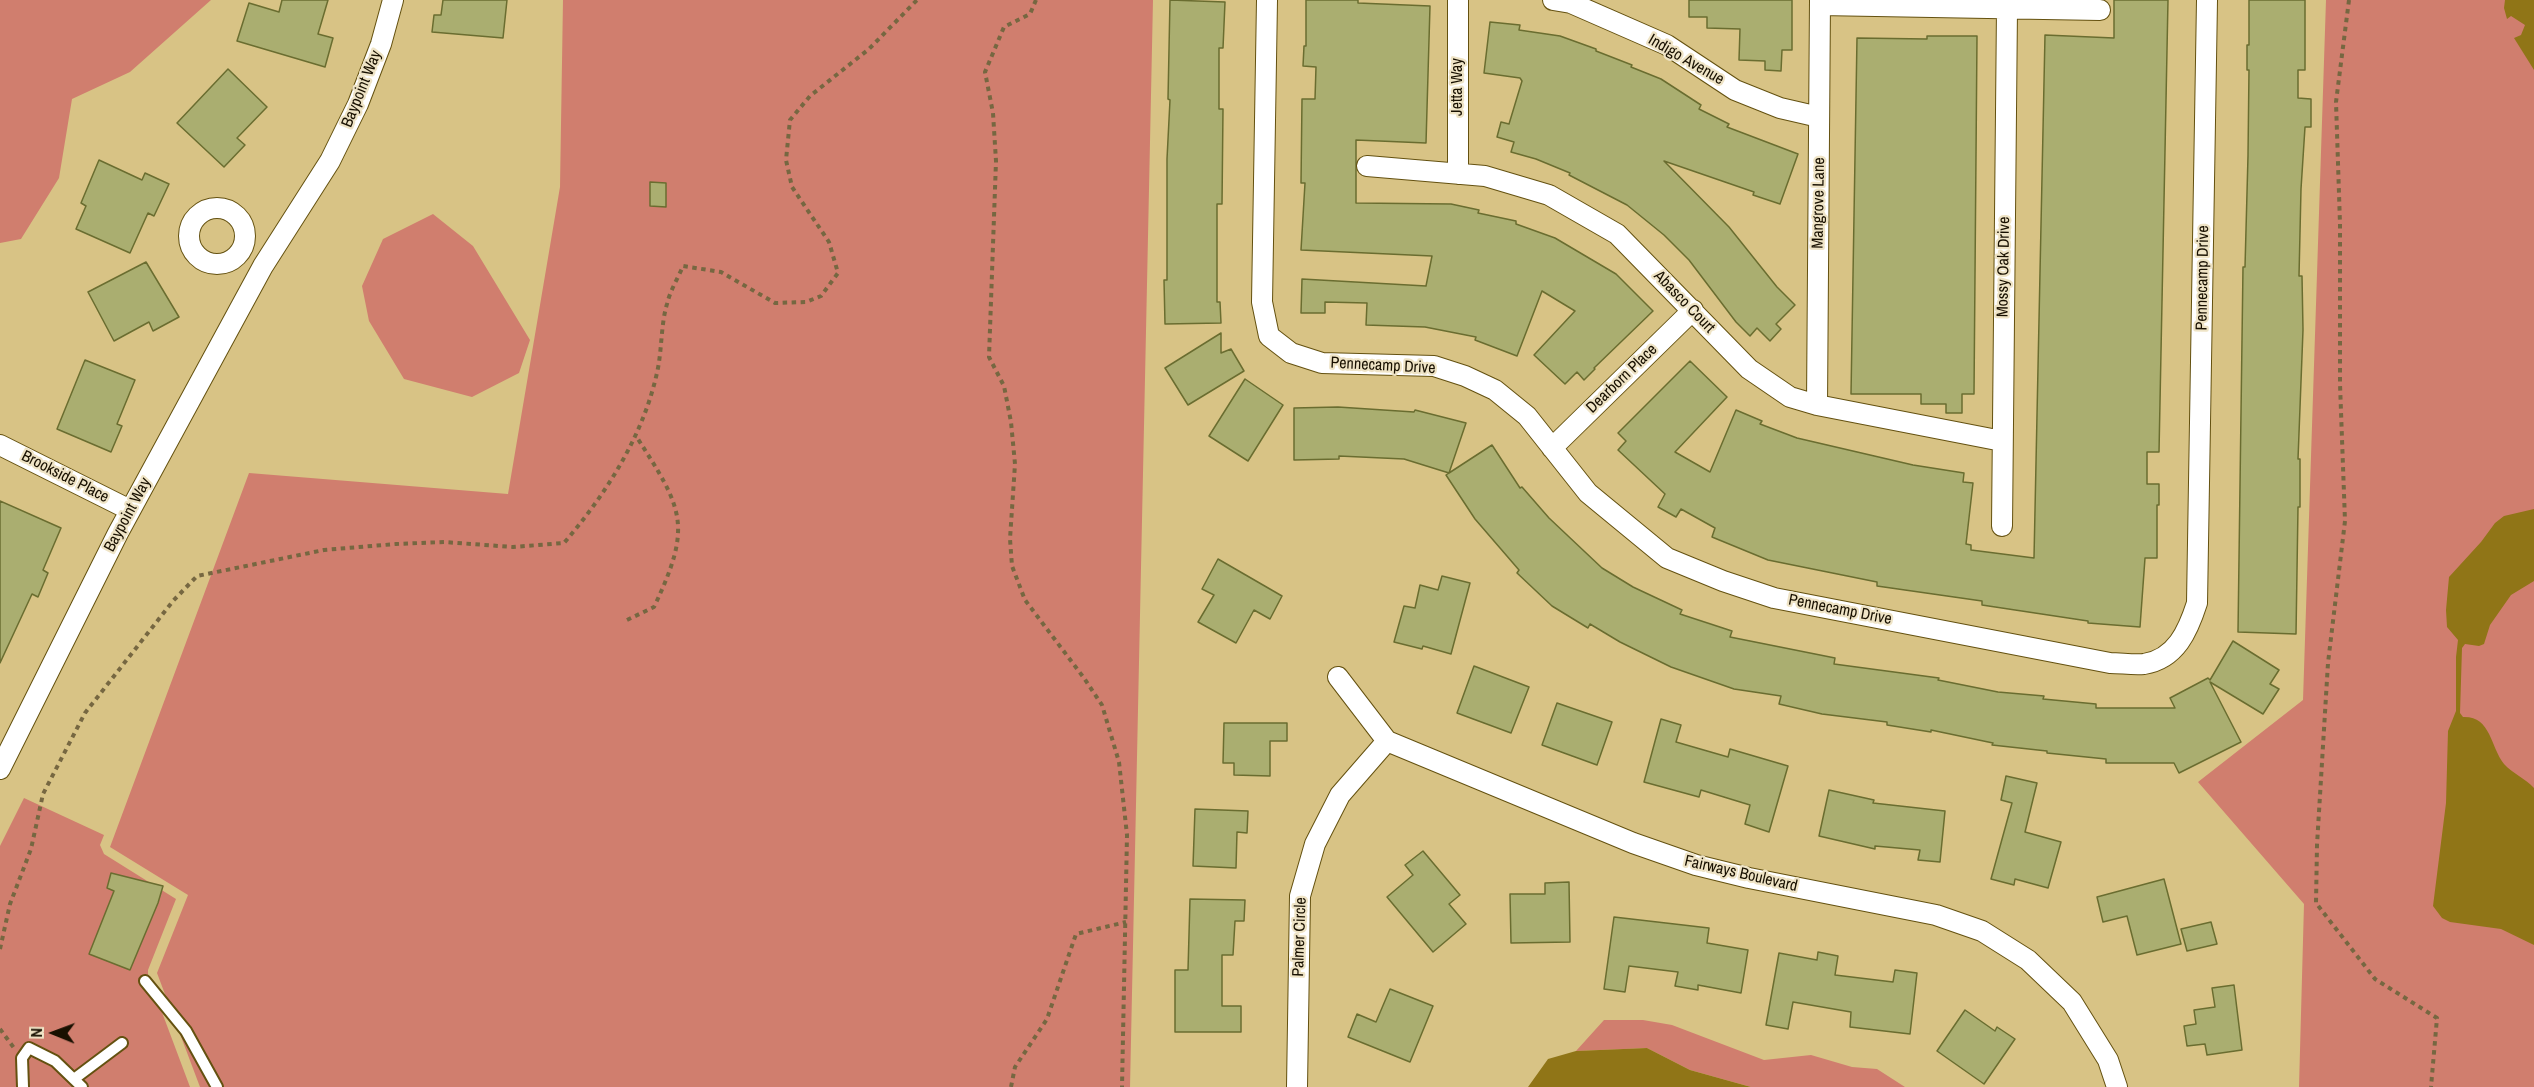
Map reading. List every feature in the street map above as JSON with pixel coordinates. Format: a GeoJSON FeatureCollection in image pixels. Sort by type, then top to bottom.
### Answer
{"type":"FeatureCollection","features":[{"type":"Feature","properties":{"kind":"street","name":"Baypoint Way"},"geometry":{"type":"LineString","coordinates":[[0,768],[130,510],[263,266],[330,161],[357,104],[381,44],[393,0]]}},
{"type":"Feature","properties":{"kind":"street","name":"Pennecamp Drive"},"geometry":{"type":"LineString","coordinates":[[1267,0],[1262,302],[1269,336],[1291,353],[1322,363],[1434,366],[1465,376],[1496,390],[1527,416],[1588,493],[1667,558],[1723,581],[1774,597],[2110,663],[2144,664],[2168,655],[2188,632],[2197,603],[2206,0]]}},
{"type":"Feature","properties":{"kind":"street","name":"Jetta Way"},"geometry":{"type":"LineString","coordinates":[[1458,0],[1458,174]]}},
{"type":"Feature","properties":{"kind":"street","name":"Indigo Avenue"},"geometry":{"type":"LineString","coordinates":[[1553,0],[1571,3],[1666,45],[1735,90],[1780,108],[1819,117]]}},
{"type":"Feature","properties":{"kind":"street"},"geometry":{"type":"LineString","coordinates":[[1820,2],[2100,10]]}},
{"type":"Feature","properties":{"kind":"street","name":"Mangrove Lane"},"geometry":{"type":"LineString","coordinates":[[1816,405],[1820,2]]}},
{"type":"Feature","properties":{"kind":"street","name":"Mossy Oak Drive"},"geometry":{"type":"LineString","coordinates":[[2002,526],[2007,8]]}},
{"type":"Feature","properties":{"kind":"street","name":"Abasco Court"},"geometry":{"type":"LineString","coordinates":[[1367,166],[1485,176],[1549,195],[1617,234],[1749,369],[1790,397],[1816,405],[2002,441]]}},
{"type":"Feature","properties":{"kind":"street"},"geometry":{"type":"LineString","coordinates":[[239,253],[263,266]]}},
{"type":"Feature","properties":{"kind":"street","name":"Dearborn Place"},"geometry":{"type":"LineString","coordinates":[[1552,448],[1693,310]]}},
{"type":"Feature","properties":{"kind":"street","name":"Brookside Place"},"geometry":{"type":"LineString","coordinates":[[0,445],[130,510]]}},
{"type":"Feature","properties":{"kind":"street","name":"Fairways Boulevard"},"geometry":{"type":"LineString","coordinates":[[1338,677],[1387,741],[1510,793],[1696,865],[1749,878],[1936,915],[1982,931],[2028,960],[2072,1002],[2108,1060],[2117,1087]]}},
{"type":"Feature","properties":{"kind":"street","name":"Palmer Circle"},"geometry":{"type":"LineString","coordinates":[[1297,1087],[1300,896],[1315,844],[1341,795],[1387,741]]}},
{"type":"Feature","properties":{"kind":"lane"},"geometry":{"type":"LineString","coordinates":[[145,981],[186,1030],[217,1087]]}},
{"type":"Feature","properties":{"kind":"lane"},"geometry":{"type":"LineString","coordinates":[[23,1087],[22,1058],[29,1048],[55,1061],[78,1083],[122,1043]]}},
{"type":"Feature","properties":{"kind":"path"},"geometry":{"type":"LineString","coordinates":[[0,949],[10,904],[31,849],[42,794],[85,713],[173,601],[196,576],[324,550],[375,545],[444,542],[513,546],[564,543],[583,522],[608,485],[636,436],[658,369],[667,304],[683,266],[721,272],[775,303],[806,302],[821,296],[838,273],[829,242],[792,187],[786,160],[790,120],[810,96],[869,49],[917,0]]}},
{"type":"Feature","properties":{"kind":"path"},"geometry":{"type":"LineString","coordinates":[[1036,0],[1030,14],[1004,27],[985,72],[993,113],[996,161],[989,357],[1004,386],[1011,422],[1015,464],[1010,539],[1012,566],[1025,600],[1102,705],[1119,762],[1127,835],[1122,1087]]}},
{"type":"Feature","properties":{"kind":"path"},"geometry":{"type":"LineString","coordinates":[[2349,0],[2336,102],[2340,224],[2340,384],[2346,521],[2328,663],[2317,845],[2316,903],[2375,979],[2437,1018],[2431,1087]]}},
{"type":"Feature","properties":{"kind":"path"},"geometry":{"type":"LineString","coordinates":[[627,620],[654,607],[672,566],[680,528],[674,499],[636,436]]}},
{"type":"Feature","properties":{"kind":"path"},"geometry":{"type":"LineString","coordinates":[[1011,1087],[1015,1067],[1047,1019],[1076,934],[1126,922]]}},
{"type":"Feature","properties":{"kind":"path"},"geometry":{"type":"LineString","coordinates":[[0,1029],[22,1058]]}},
{"type":"Feature","properties":{"kind":"shaded area"},"geometry":{"type":"Polygon","coordinates":[[[0,0],[211,0],[130,72],[72,99],[59,178],[21,239],[0,243],[0,0]]]}},
{"type":"Feature","properties":{"kind":"shaded area"},"geometry":{"type":"Polygon","coordinates":[[[563,0],[1153,0],[1130,1087],[200,1087],[157,973],[188,895],[110,847],[249,473],[508,494],[560,187],[563,0]]]}},
{"type":"Feature","properties":{"kind":"shaded area"},"geometry":{"type":"Polygon","coordinates":[[[2326,0],[2534,0],[2534,1087],[2299,1087],[2304,904],[2198,782],[2303,700],[2326,0]]]}},
{"type":"Feature","properties":{"kind":"shaded area"},"geometry":{"type":"Polygon","coordinates":[[[2505,0],[2534,0],[2534,70],[2514,38],[2521,35],[2525,25],[2511,16],[2507,19],[2504,8],[2505,0]]]}},
{"type":"Feature","properties":{"kind":"shaded area"},"geometry":{"type":"Polygon","coordinates":[[[433,214],[473,246],[530,340],[519,373],[472,397],[404,379],[369,321],[362,286],[383,239],[433,214]]]}},
{"type":"Feature","properties":{"kind":"shaded area"},"geometry":{"type":"Polygon","coordinates":[[[2534,509],[2534,581],[2511,595],[2490,625],[2484,644],[2479,646],[2465,644],[2462,648],[2460,713],[2463,717],[2479,721],[2485,727],[2504,764],[2534,788],[2534,945],[2501,929],[2450,922],[2442,918],[2433,906],[2446,803],[2448,731],[2456,711],[2458,640],[2447,627],[2449,577],[2495,523],[2504,516],[2534,509]]]}},
{"type":"Feature","properties":{"kind":"shaded area"},"geometry":{"type":"Polygon","coordinates":[[[24,798],[104,835],[100,845],[104,854],[176,899],[148,975],[190,1087],[0,1087],[0,846],[24,798]]]}},
{"type":"Feature","properties":{"kind":"shaded area"},"geometry":{"type":"Polygon","coordinates":[[[1604,1020],[1643,1020],[1672,1025],[1764,1060],[1811,1055],[1852,1067],[1877,1069],[1905,1087],[1751,1087],[1690,1070],[1647,1048],[1576,1051],[1604,1020]]]}},
{"type":"Feature","properties":{"kind":"shaded area"},"geometry":{"type":"Polygon","coordinates":[[[1647,1048],[1690,1070],[1751,1087],[1528,1087],[1548,1059],[1576,1051],[1647,1048]]]}},
{"type":"Feature","properties":{"kind":"building"},"geometry":{"type":"Polygon","coordinates":[[[282,0],[328,0],[318,34],[333,38],[325,67],[237,41],[249,3],[279,12],[282,0]]]}},
{"type":"Feature","properties":{"kind":"building"},"geometry":{"type":"Polygon","coordinates":[[[443,0],[507,0],[503,38],[432,32],[434,15],[441,15],[443,0]]]}},
{"type":"Feature","properties":{"kind":"building"},"geometry":{"type":"Polygon","coordinates":[[[1170,0],[1225,2],[1223,48],[1219,48],[1219,109],[1223,109],[1222,204],[1217,204],[1217,302],[1220,302],[1221,323],[1165,324],[1170,0]]]}},
{"type":"Feature","properties":{"kind":"building"},"geometry":{"type":"Polygon","coordinates":[[[1306,0],[1358,0],[1358,3],[1430,6],[1426,143],[1356,140],[1356,203],[1451,204],[1479,210],[1478,213],[1516,221],[1516,224],[1555,238],[1616,274],[1653,311],[1584,380],[1577,372],[1565,384],[1534,355],[1575,311],[1542,291],[1517,356],[1475,340],[1476,337],[1425,327],[1366,325],[1367,303],[1325,302],[1325,313],[1301,313],[1302,279],[1426,286],[1432,256],[1301,250],[1305,183],[1301,183],[1302,99],[1315,99],[1316,67],[1303,66],[1304,46],[1306,46],[1306,0]]]}},
{"type":"Feature","properties":{"kind":"building"},"geometry":{"type":"Polygon","coordinates":[[[1689,0],[1792,0],[1792,50],[1782,50],[1781,71],[1765,70],[1765,61],[1739,60],[1740,29],[1707,28],[1707,17],[1689,17],[1689,0]]]}},
{"type":"Feature","properties":{"kind":"building"},"geometry":{"type":"Polygon","coordinates":[[[2114,0],[2168,0],[2159,452],[2147,452],[2147,484],[2159,484],[2157,558],[2145,558],[2140,627],[2088,623],[2088,621],[1982,605],[1982,601],[1877,586],[1877,582],[1768,560],[1712,537],[1715,528],[1681,509],[1676,517],[1658,507],[1665,494],[1618,450],[1626,441],[1618,433],[1690,361],[1727,397],[1675,452],[1710,472],[1736,410],[1762,421],[1760,424],[1797,438],[1913,465],[1964,473],[1963,482],[1973,483],[1966,544],[1971,545],[1971,550],[2034,558],[2045,35],[2114,38],[2114,0]]]}},
{"type":"Feature","properties":{"kind":"building"},"geometry":{"type":"Polygon","coordinates":[[[2249,0],[2305,0],[2305,70],[2298,70],[2298,98],[2311,99],[2311,127],[2305,127],[2301,189],[2299,276],[2302,276],[2303,330],[2298,459],[2300,459],[2300,507],[2298,507],[2296,634],[2238,632],[2249,0]]]}},
{"type":"Feature","properties":{"kind":"building"},"geometry":{"type":"Polygon","coordinates":[[[1490,22],[1520,25],[1519,30],[1560,36],[1596,49],[1596,51],[1661,79],[1701,105],[1699,109],[1729,124],[1727,127],[1798,154],[1780,204],[1753,195],[1754,192],[1664,161],[1729,227],[1777,287],[1795,305],[1776,324],[1781,329],[1770,341],[1757,328],[1750,336],[1736,322],[1689,260],[1664,235],[1627,205],[1569,175],[1570,173],[1511,152],[1514,142],[1497,137],[1501,122],[1509,124],[1522,81],[1520,78],[1484,73],[1490,22]]]}},
{"type":"Feature","properties":{"kind":"building"},"geometry":{"type":"Polygon","coordinates":[[[1927,36],[1977,36],[1974,394],[1962,394],[1962,413],[1946,413],[1946,404],[1921,404],[1921,394],[1851,394],[1857,38],[1927,39],[1927,36]]]}},
{"type":"Feature","properties":{"kind":"building"},"geometry":{"type":"Polygon","coordinates":[[[228,69],[267,107],[237,138],[245,145],[224,167],[177,123],[228,69]]]}},
{"type":"Feature","properties":{"kind":"building"},"geometry":{"type":"Polygon","coordinates":[[[99,160],[142,180],[145,173],[169,184],[154,216],[148,213],[130,253],[76,229],[86,206],[81,203],[99,160]]]}},
{"type":"Feature","properties":{"kind":"building"},"geometry":{"type":"Polygon","coordinates":[[[650,182],[666,183],[666,207],[650,206],[650,182]]]}},
{"type":"Feature","properties":{"kind":"building"},"geometry":{"type":"Polygon","coordinates":[[[146,262],[179,317],[153,331],[149,322],[114,341],[88,292],[146,262]]]}},
{"type":"Feature","properties":{"kind":"building"},"geometry":{"type":"Polygon","coordinates":[[[1221,333],[1221,353],[1231,349],[1244,371],[1188,405],[1165,368],[1221,333]]]}},
{"type":"Feature","properties":{"kind":"building"},"geometry":{"type":"Polygon","coordinates":[[[85,360],[135,380],[117,424],[122,426],[111,452],[57,429],[85,360]]]}},
{"type":"Feature","properties":{"kind":"building"},"geometry":{"type":"Polygon","coordinates":[[[1245,379],[1283,405],[1248,461],[1209,436],[1245,379]]]}},
{"type":"Feature","properties":{"kind":"building"},"geometry":{"type":"Polygon","coordinates":[[[1338,407],[1414,412],[1415,410],[1466,423],[1449,473],[1404,459],[1339,456],[1339,459],[1294,460],[1294,408],[1338,407]]]}},
{"type":"Feature","properties":{"kind":"building"},"geometry":{"type":"Polygon","coordinates":[[[1492,445],[1520,488],[1522,487],[1549,518],[1602,568],[1633,587],[1682,610],[1680,614],[1732,631],[1730,637],[1835,658],[1834,664],[1939,678],[1938,680],[1998,692],[2044,696],[2043,699],[2096,704],[2096,708],[2175,708],[2170,698],[2208,678],[2210,680],[2233,641],[2279,670],[2270,684],[2279,689],[2263,714],[2210,682],[2241,742],[2179,773],[2174,763],[2106,763],[2106,759],[1992,745],[1993,743],[1931,730],[1931,732],[1887,725],[1887,722],[1822,714],[1779,704],[1781,696],[1734,689],[1671,667],[1620,642],[1590,624],[1588,628],[1552,606],[1517,573],[1519,570],[1475,519],[1446,475],[1492,445]]]}},
{"type":"Feature","properties":{"kind":"building"},"geometry":{"type":"Polygon","coordinates":[[[0,501],[61,528],[43,570],[48,573],[38,597],[32,594],[0,663],[0,501]]]}},
{"type":"Feature","properties":{"kind":"building"},"geometry":{"type":"Polygon","coordinates":[[[1218,559],[1282,596],[1270,619],[1254,610],[1236,643],[1198,622],[1214,595],[1202,589],[1218,559]]]}},
{"type":"Feature","properties":{"kind":"building"},"geometry":{"type":"Polygon","coordinates":[[[1442,576],[1470,583],[1451,654],[1423,646],[1422,649],[1394,642],[1404,606],[1415,608],[1420,585],[1438,590],[1442,576]]]}},
{"type":"Feature","properties":{"kind":"building"},"geometry":{"type":"Polygon","coordinates":[[[1474,666],[1529,687],[1511,733],[1457,713],[1474,666]]]}},
{"type":"Feature","properties":{"kind":"building"},"geometry":{"type":"Polygon","coordinates":[[[1557,703],[1612,722],[1597,765],[1542,745],[1557,703]]]}},
{"type":"Feature","properties":{"kind":"building"},"geometry":{"type":"Polygon","coordinates":[[[1661,719],[1681,725],[1676,742],[1728,757],[1730,749],[1788,766],[1769,832],[1745,824],[1750,805],[1701,790],[1699,797],[1644,782],[1661,719]]]}},
{"type":"Feature","properties":{"kind":"building"},"geometry":{"type":"Polygon","coordinates":[[[1224,723],[1287,723],[1287,741],[1270,741],[1270,776],[1234,775],[1234,763],[1223,763],[1224,723]]]}},
{"type":"Feature","properties":{"kind":"building"},"geometry":{"type":"Polygon","coordinates":[[[2006,776],[2037,783],[2025,832],[2061,842],[2048,888],[2015,879],[2014,885],[1991,879],[2012,803],[2001,800],[2006,776]]]}},
{"type":"Feature","properties":{"kind":"building"},"geometry":{"type":"Polygon","coordinates":[[[1829,790],[1874,800],[1873,803],[1945,811],[1940,862],[1918,860],[1920,850],[1875,846],[1875,849],[1819,836],[1829,790]]]}},
{"type":"Feature","properties":{"kind":"building"},"geometry":{"type":"Polygon","coordinates":[[[1195,809],[1248,811],[1247,833],[1237,832],[1236,868],[1193,866],[1195,809]]]}},
{"type":"Feature","properties":{"kind":"building"},"geometry":{"type":"Polygon","coordinates":[[[1423,851],[1460,895],[1449,904],[1466,924],[1433,952],[1387,897],[1413,875],[1405,865],[1423,851]]]}},
{"type":"Feature","properties":{"kind":"building"},"geometry":{"type":"Polygon","coordinates":[[[111,873],[163,886],[130,970],[89,954],[114,891],[107,888],[111,873]]]}},
{"type":"Feature","properties":{"kind":"building"},"geometry":{"type":"Polygon","coordinates":[[[2164,879],[2181,944],[2137,955],[2127,916],[2103,922],[2097,897],[2164,879]]]}},
{"type":"Feature","properties":{"kind":"building"},"geometry":{"type":"Polygon","coordinates":[[[1569,882],[1570,942],[1511,943],[1510,894],[1545,894],[1545,883],[1569,882]]]}},
{"type":"Feature","properties":{"kind":"building"},"geometry":{"type":"Polygon","coordinates":[[[1190,899],[1245,900],[1244,921],[1235,921],[1233,955],[1222,955],[1222,1006],[1241,1006],[1241,1032],[1175,1032],[1175,970],[1188,970],[1190,899]]]}},
{"type":"Feature","properties":{"kind":"building"},"geometry":{"type":"Polygon","coordinates":[[[1614,917],[1709,928],[1707,943],[1748,950],[1741,993],[1698,985],[1698,990],[1675,986],[1678,972],[1629,966],[1625,992],[1604,989],[1614,917]]]}},
{"type":"Feature","properties":{"kind":"building"},"geometry":{"type":"Polygon","coordinates":[[[2211,922],[2217,944],[2187,951],[2181,929],[2211,922]]]}},
{"type":"Feature","properties":{"kind":"building"},"geometry":{"type":"Polygon","coordinates":[[[1818,952],[1838,956],[1835,975],[1893,982],[1895,970],[1917,973],[1910,1034],[1850,1027],[1851,1012],[1793,1002],[1788,1029],[1766,1025],[1779,953],[1817,960],[1818,952]]]}},
{"type":"Feature","properties":{"kind":"building"},"geometry":{"type":"Polygon","coordinates":[[[2234,985],[2242,1050],[2207,1055],[2205,1044],[2187,1046],[2184,1026],[2196,1024],[2194,1010],[2215,1007],[2212,988],[2234,985]]]}},
{"type":"Feature","properties":{"kind":"building"},"geometry":{"type":"Polygon","coordinates":[[[1390,989],[1433,1006],[1410,1062],[1348,1037],[1357,1014],[1376,1022],[1390,989]]]}},
{"type":"Feature","properties":{"kind":"building"},"geometry":{"type":"Polygon","coordinates":[[[1965,1010],[1995,1031],[1997,1027],[2015,1039],[1984,1084],[1937,1051],[1965,1010]]]}}]}
